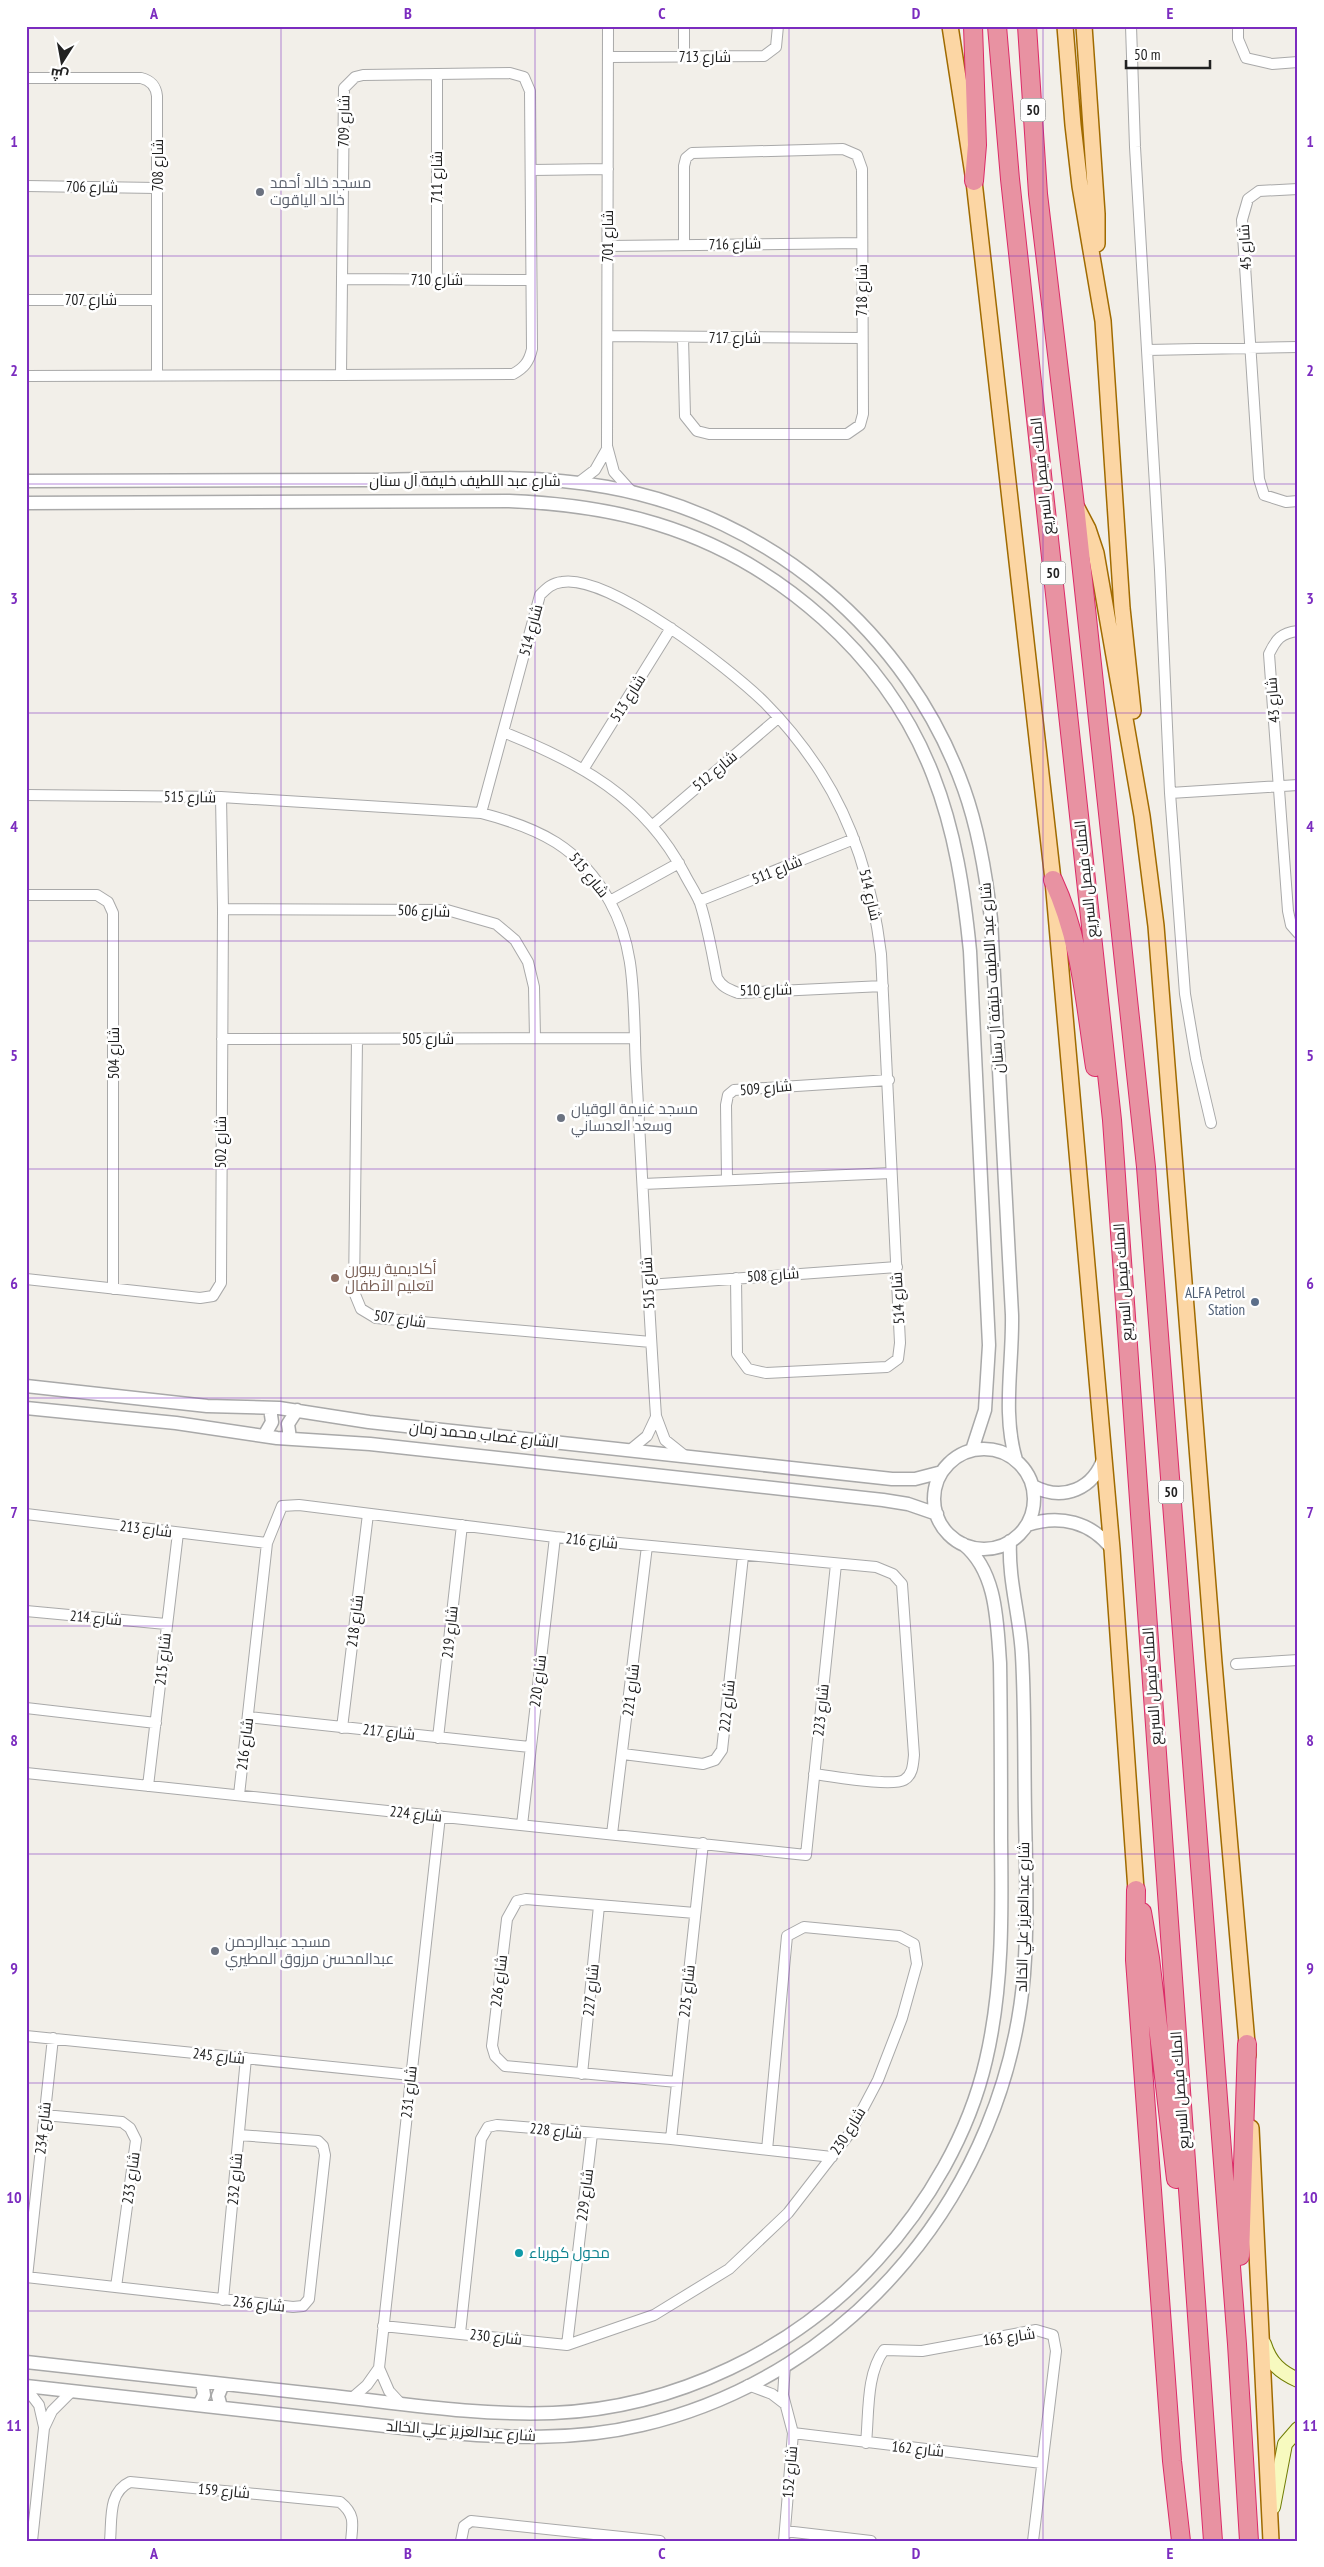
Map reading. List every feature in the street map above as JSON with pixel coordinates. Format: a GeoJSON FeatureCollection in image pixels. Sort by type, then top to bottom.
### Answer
{"type":"FeatureCollection","features":[{"type":"Feature","properties":{"kind":"highway"},"geometry":{"type":"LineString","coordinates":[[974,26],[978,145],[974,181]]}},
{"type":"Feature","properties":{"kind":"highway","name":"الملك فيصل السريع"},"geometry":{"type":"LineString","coordinates":[[997,26],[1011,189],[1112,1120],[1213,2541]]}},
{"type":"Feature","properties":{"kind":"highway","name":"الملك فيصل السريع"},"geometry":{"type":"LineString","coordinates":[[1027,26],[1038,194],[1075,506],[1146,1168],[1237,2344],[1249,2541]]}},
{"type":"Feature","properties":{"kind":"highway"},"geometry":{"type":"LineString","coordinates":[[1053,880],[1067,913],[1078,950],[1097,1080],[1112,1120]]}},
{"type":"Feature","properties":{"kind":"highway"},"geometry":{"type":"LineString","coordinates":[[1136,1890],[1150,1958],[1182,2222],[1193,2270]]}},
{"type":"Feature","properties":{"kind":"highway"},"geometry":{"type":"LineString","coordinates":[[1136,1890],[1134,1960],[1170,2431],[1181,2541]]}},
{"type":"Feature","properties":{"kind":"highway"},"geometry":{"type":"LineString","coordinates":[[1237,2344],[1247,2044]]}},
{"type":"Feature","properties":{"kind":"main road","name":"الملك فيصل السريع"},"geometry":{"type":"LineString","coordinates":[[950,26],[974,181],[1053,880],[1112,1549],[1136,1890]]}},
{"type":"Feature","properties":{"kind":"main road"},"geometry":{"type":"LineString","coordinates":[[1065,26],[1076,157],[1095,265],[1106,353],[1121,585],[1132,709],[1133,762]]}},
{"type":"Feature","properties":{"kind":"main road"},"geometry":{"type":"LineString","coordinates":[[1084,26],[1097,214],[1095,265]]}},
{"type":"Feature","properties":{"kind":"main road","name":"الملك فيصل السريع"},"geometry":{"type":"LineString","coordinates":[[1075,506],[1088,529],[1096,553],[1150,871],[1162,981],[1214,1663],[1247,2044],[1271,2534]]}},
{"type":"Feature","properties":{"kind":"main road"},"geometry":{"type":"LineString","coordinates":[[1262,2338],[1268,2359],[1285,2374],[1298,2380]]}},
{"type":"Feature","properties":{"kind":"main road"},"geometry":{"type":"LineString","coordinates":[[1271,2534],[1285,2444],[1298,2429]]}},
{"type":"Feature","properties":{"kind":"street","name":"شارع 701"},"geometry":{"type":"LineString","coordinates":[[608,26],[609,246],[607,446],[614,472],[632,492]]}},
{"type":"Feature","properties":{"kind":"street"},"geometry":{"type":"LineString","coordinates":[[684,26],[684,56]]}},
{"type":"Feature","properties":{"kind":"street","name":"شارع 713"},"geometry":{"type":"LineString","coordinates":[[609,57],[764,56],[776,47],[778,26]]}},
{"type":"Feature","properties":{"kind":"street"},"geometry":{"type":"LineString","coordinates":[[1131,26],[1135,147],[1170,793],[1186,994],[1196,1059],[1211,1123]]}},
{"type":"Feature","properties":{"kind":"street"},"geometry":{"type":"LineString","coordinates":[[1238,26],[1238,39],[1246,58],[1272,64],[1298,62]]}},
{"type":"Feature","properties":{"kind":"street","name":"شارع 709"},"geometry":{"type":"LineString","coordinates":[[26,376],[157,375],[341,375],[513,374],[523,369],[530,360],[532,349],[530,91],[524,78],[510,73],[363,75],[355,76],[344,88],[341,375]]}},
{"type":"Feature","properties":{"kind":"street","name":"شارع 711"},"geometry":{"type":"LineString","coordinates":[[437,74],[437,280]]}},
{"type":"Feature","properties":{"kind":"street","name":"شارع 708"},"geometry":{"type":"LineString","coordinates":[[26,78],[136,78],[149,81],[155,87],[157,96],[158,188],[157,375]]}},
{"type":"Feature","properties":{"kind":"street","name":"شارع 718"},"geometry":{"type":"LineString","coordinates":[[683,338],[684,410],[688,422],[697,431],[709,434],[841,434],[852,432],[862,420],[862,164],[853,152],[843,149],[692,153],[686,158],[684,166],[684,245]]}},
{"type":"Feature","properties":{"kind":"street"},"geometry":{"type":"LineString","coordinates":[[532,170],[608,169]]}},
{"type":"Feature","properties":{"kind":"street","name":"شارع 706"},"geometry":{"type":"LineString","coordinates":[[26,186],[158,188]]}},
{"type":"Feature","properties":{"kind":"street","name":"شارع 45"},"geometry":{"type":"LineString","coordinates":[[1298,189],[1259,191],[1248,199],[1242,220],[1252,348],[1259,479],[1264,495],[1286,502],[1298,501]]}},
{"type":"Feature","properties":{"kind":"street","name":"شارع 716"},"geometry":{"type":"LineString","coordinates":[[609,246],[862,243]]}},
{"type":"Feature","properties":{"kind":"street","name":"شارع 710"},"geometry":{"type":"LineString","coordinates":[[343,280],[531,280]]}},
{"type":"Feature","properties":{"kind":"street","name":"شارع 707"},"geometry":{"type":"LineString","coordinates":[[26,300],[157,300]]}},
{"type":"Feature","properties":{"kind":"street","name":"شارع 717"},"geometry":{"type":"LineString","coordinates":[[608,336],[862,338]]}},
{"type":"Feature","properties":{"kind":"street"},"geometry":{"type":"LineString","coordinates":[[1147,350],[1298,347]]}},
{"type":"Feature","properties":{"kind":"street","name":"شارع 701"},"geometry":{"type":"LineString","coordinates":[[578,482],[590,475],[600,465],[607,446]]}},
{"type":"Feature","properties":{"kind":"street","name":"شارع عبد اللطيف خليفة آل سنان"},"geometry":{"type":"LineString","coordinates":[[26,481],[523,479],[578,482],[632,492],[705,516],[748,536],[788,560],[847,608],[881,644],[909,682],[934,722],[955,765],[978,837],[990,919],[1012,1315],[1012,1364],[1008,1414],[1010,1439],[1016,1460]]}},
{"type":"Feature","properties":{"kind":"street"},"geometry":{"type":"LineString","coordinates":[[150,502],[154,491],[151,481]]}},
{"type":"Feature","properties":{"kind":"street"},"geometry":{"type":"LineString","coordinates":[[165,502],[166,495],[174,488],[233,488],[262,481]]}},
{"type":"Feature","properties":{"kind":"street","name":"شارع عبد اللطيف خليفة آل سنان"},"geometry":{"type":"LineString","coordinates":[[26,503],[509,501],[561,504],[613,512],[658,524],[703,541],[748,565],[810,608],[846,642],[880,681],[912,731],[932,773],[952,834],[965,900],[971,977],[989,1345],[985,1410],[972,1450]]}},
{"type":"Feature","properties":{"kind":"street","name":"شارع 514"},"geometry":{"type":"LineString","coordinates":[[481,813],[540,595],[549,585],[562,582],[576,582],[602,589],[672,628],[718,661],[764,702],[778,718],[820,771],[842,810],[866,871],[876,918],[883,986],[897,1267],[900,1344],[898,1359],[887,1367],[766,1373],[748,1369],[737,1354],[736,1278]]}},
{"type":"Feature","properties":{"kind":"street","name":"شارع 513"},"geometry":{"type":"LineString","coordinates":[[584,768],[672,628]]}},
{"type":"Feature","properties":{"kind":"street","name":"شارع 43"},"geometry":{"type":"LineString","coordinates":[[1298,631],[1288,632],[1277,638],[1269,654],[1288,911],[1292,925],[1298,933]]}},
{"type":"Feature","properties":{"kind":"street","name":"شارع 512"},"geometry":{"type":"LineString","coordinates":[[653,825],[778,718]]}},
{"type":"Feature","properties":{"kind":"street","name":"شارع 510"},"geometry":{"type":"LineString","coordinates":[[503,732],[545,748],[584,768],[630,804],[653,825],[679,863],[699,902],[717,978],[721,985],[738,993],[883,986]]}},
{"type":"Feature","properties":{"kind":"street"},"geometry":{"type":"LineString","coordinates":[[1170,793],[1298,785]]}},
{"type":"Feature","properties":{"kind":"street","name":"شارع 515"},"geometry":{"type":"LineString","coordinates":[[26,795],[221,797],[481,813],[518,823],[564,845],[590,872],[610,901],[624,931],[633,975],[642,1184],[656,1416],[665,1440],[685,1456]]}},
{"type":"Feature","properties":{"kind":"street","name":"شارع 502"},"geometry":{"type":"LineString","coordinates":[[26,1279],[200,1298],[213,1296],[221,1283],[223,909],[221,797]]}},
{"type":"Feature","properties":{"kind":"street","name":"شارع 511"},"geometry":{"type":"LineString","coordinates":[[699,902],[854,839]]}},
{"type":"Feature","properties":{"kind":"street"},"geometry":{"type":"LineString","coordinates":[[610,901],[679,863]]}},
{"type":"Feature","properties":{"kind":"street","name":"شارع 504"},"geometry":{"type":"LineString","coordinates":[[26,895],[97,895],[108,902],[113,913],[114,1288]]}},
{"type":"Feature","properties":{"kind":"street","name":"شارع 506"},"geometry":{"type":"LineString","coordinates":[[223,909],[448,910],[496,924],[515,940],[528,962],[534,987],[535,1038]]}},
{"type":"Feature","properties":{"kind":"street"},"geometry":{"type":"LineString","coordinates":[[971,977],[979,1006],[981,1045],[989,1052],[997,1052]]}},
{"type":"Feature","properties":{"kind":"street","name":"شارع 505"},"geometry":{"type":"LineString","coordinates":[[222,1039],[635,1038]]}},
{"type":"Feature","properties":{"kind":"street","name":"شارع 507"},"geometry":{"type":"LineString","coordinates":[[357,1039],[354,1292],[361,1309],[376,1318],[651,1342]]}},
{"type":"Feature","properties":{"kind":"street","name":"شارع 509"},"geometry":{"type":"LineString","coordinates":[[727,1179],[726,1105],[728,1095],[734,1090],[889,1080]]}},
{"type":"Feature","properties":{"kind":"street"},"geometry":{"type":"LineString","coordinates":[[642,1184],[891,1173]]}},
{"type":"Feature","properties":{"kind":"street","name":"شارع 508"},"geometry":{"type":"LineString","coordinates":[[648,1285],[897,1267]]}},
{"type":"Feature","properties":{"kind":"street","name":"الشارع غصاب محمد زمان"},"geometry":{"type":"LineString","coordinates":[[26,1386],[206,1406],[297,1410],[369,1422],[892,1479],[915,1479],[942,1472]]}},
{"type":"Feature","properties":{"kind":"street","name":"الشارع غصاب محمد زمان"},"geometry":{"type":"LineString","coordinates":[[26,1408],[176,1423],[264,1436],[370,1444],[883,1500],[908,1504],[937,1514]]}},
{"type":"Feature","properties":{"kind":"street"},"geometry":{"type":"LineString","coordinates":[[264,1436],[272,1422],[270,1408]]}},
{"type":"Feature","properties":{"kind":"street"},"geometry":{"type":"LineString","coordinates":[[290,1438],[288,1424],[297,1410]]}},
{"type":"Feature","properties":{"kind":"street"},"geometry":{"type":"LineString","coordinates":[[630,1450],[647,1436],[656,1416]]}},
{"type":"Feature","properties":{"kind":"street"},"geometry":{"type":"LineString","coordinates":[[972,1450],[996,1450],[1016,1460],[1029,1476],[1033,1486],[1034,1506],[1027,1525],[1010,1541],[992,1548],[977,1548],[963,1544],[950,1536],[937,1514],[935,1492],[942,1472],[960,1455],[972,1450]]}},
{"type":"Feature","properties":{"kind":"street"},"geometry":{"type":"LineString","coordinates":[[1033,1486],[1056,1494],[1072,1492],[1093,1478],[1104,1457]]}},
{"type":"Feature","properties":{"kind":"street","name":"شارع 216"},"geometry":{"type":"LineString","coordinates":[[239,1796],[267,1543],[282,1506],[299,1505],[555,1537],[876,1568],[893,1574],[902,1584],[914,1755],[912,1770],[905,1780],[891,1782],[814,1774]]}},
{"type":"Feature","properties":{"kind":"street","name":"شارع 213"},"geometry":{"type":"LineString","coordinates":[[26,1514],[267,1543]]}},
{"type":"Feature","properties":{"kind":"street","name":"شارع 218"},"geometry":{"type":"LineString","coordinates":[[342,1728],[368,1514]]}},
{"type":"Feature","properties":{"kind":"street"},"geometry":{"type":"LineString","coordinates":[[1027,1525],[1046,1520],[1074,1522],[1092,1530],[1112,1549]]}},
{"type":"Feature","properties":{"kind":"street","name":"شارع 219"},"geometry":{"type":"LineString","coordinates":[[438,1738],[462,1525]]}},
{"type":"Feature","properties":{"kind":"street","name":"شارع 215"},"geometry":{"type":"LineString","coordinates":[[148,1786],[178,1533]]}},
{"type":"Feature","properties":{"kind":"street","name":"شارع 220"},"geometry":{"type":"LineString","coordinates":[[522,1825],[555,1537]]}},
{"type":"Feature","properties":{"kind":"street","name":"شارع عبدالعزيز علي الخالد"},"geometry":{"type":"LineString","coordinates":[[26,2387],[467,2434],[576,2436],[621,2430],[665,2419],[715,2401],[784,2365],[856,2312],[897,2273],[948,2204],[974,2158],[993,2113],[1008,2070],[1021,2001],[1026,1914],[1022,1656],[1019,1619],[1010,1575],[1010,1541]]}},
{"type":"Feature","properties":{"kind":"street","name":"شارع عبدالعزيز علي الخالد"},"geometry":{"type":"LineString","coordinates":[[26,2362],[401,2404],[509,2413],[562,2412],[623,2405],[699,2382],[770,2347],[833,2302],[886,2251],[930,2192],[963,2128],[986,2063],[997,2001],[1002,1945],[998,1642],[987,1577],[980,1561],[963,1544]]}},
{"type":"Feature","properties":{"kind":"street","name":"شارع 221"},"geometry":{"type":"LineString","coordinates":[[612,1834],[647,1546]]}},
{"type":"Feature","properties":{"kind":"street","name":"شارع 222"},"geometry":{"type":"LineString","coordinates":[[623,1754],[703,1764],[716,1760],[722,1750],[743,1556]]}},
{"type":"Feature","properties":{"kind":"street","name":"شارع 223"},"geometry":{"type":"LineString","coordinates":[[806,1855],[836,1564]]}},
{"type":"Feature","properties":{"kind":"street","name":"شارع 214"},"geometry":{"type":"LineString","coordinates":[[26,1611],[166,1624]]}},
{"type":"Feature","properties":{"kind":"street"},"geometry":{"type":"LineString","coordinates":[[1236,1664],[1298,1660]]}},
{"type":"Feature","properties":{"kind":"street"},"geometry":{"type":"LineString","coordinates":[[26,1708],[156,1723]]}},
{"type":"Feature","properties":{"kind":"street","name":"شارع 217"},"geometry":{"type":"LineString","coordinates":[[248,1718],[530,1747]]}},
{"type":"Feature","properties":{"kind":"street","name":"شارع 224"},"geometry":{"type":"LineString","coordinates":[[26,1772],[806,1855]]}},
{"type":"Feature","properties":{"kind":"street","name":"شارع 231"},"geometry":{"type":"LineString","coordinates":[[352,2398],[368,2386],[379,2368],[440,1816]]}},
{"type":"Feature","properties":{"kind":"street","name":"شارع 225"},"geometry":{"type":"LineString","coordinates":[[671,2140],[703,1843]]}},
{"type":"Feature","properties":{"kind":"street","name":"شارع 226"},"geometry":{"type":"LineString","coordinates":[[677,2082],[505,2066],[495,2056],[492,2046],[506,1919],[516,1901],[526,1899],[695,1914]]}},
{"type":"Feature","properties":{"kind":"street","name":"شارع 227"},"geometry":{"type":"LineString","coordinates":[[582,2074],[599,1906]]}},
{"type":"Feature","properties":{"kind":"street","name":"شارع 230"},"geometry":{"type":"LineString","coordinates":[[384,2326],[567,2345],[654,2315],[729,2269],[788,2213],[850,2133],[878,2080],[902,2018],[917,1964],[914,1944],[899,1936],[804,1927],[787,1936],[766,2150]]}},
{"type":"Feature","properties":{"kind":"street","name":"شارع 245"},"geometry":{"type":"LineString","coordinates":[[26,2036],[411,2076]]}},
{"type":"Feature","properties":{"kind":"street","name":"شارع 234"},"geometry":{"type":"LineString","coordinates":[[27,2277],[53,2038]]}},
{"type":"Feature","properties":{"kind":"street","name":"شارع 232"},"geometry":{"type":"LineString","coordinates":[[223,2300],[246,2058]]}},
{"type":"Feature","properties":{"kind":"street","name":"شارع 233"},"geometry":{"type":"LineString","coordinates":[[44,2115],[122,2122],[130,2128],[136,2140],[116,2287]]}},
{"type":"Feature","properties":{"kind":"street","name":"شارع 228"},"geometry":{"type":"LineString","coordinates":[[460,2333],[481,2139],[488,2127],[497,2125],[671,2140],[832,2157]]}},
{"type":"Feature","properties":{"kind":"street","name":"شارع 229"},"geometry":{"type":"LineString","coordinates":[[567,2345],[592,2134]]}},
{"type":"Feature","properties":{"kind":"street","name":"شارع 236"},"geometry":{"type":"LineString","coordinates":[[27,2277],[223,2300],[293,2307],[303,2306],[309,2299],[325,2155],[324,2146],[318,2141],[239,2135]]}},
{"type":"Feature","properties":{"kind":"street","name":"شارع 163"},"geometry":{"type":"LineString","coordinates":[[866,2443],[873,2373],[878,2358],[884,2350],[922,2351],[1036,2330],[1053,2335],[1056,2351],[1033,2541]]}},
{"type":"Feature","properties":{"kind":"street","name":"شارع 152"},"geometry":{"type":"LineString","coordinates":[[784,2365],[782,2385],[793,2434],[784,2536]]}},
{"type":"Feature","properties":{"kind":"street"},"geometry":{"type":"LineString","coordinates":[[379,2368],[389,2391],[401,2404]]}},
{"type":"Feature","properties":{"kind":"street"},"geometry":{"type":"LineString","coordinates":[[199,2405],[204,2395],[202,2382]]}},
{"type":"Feature","properties":{"kind":"street"},"geometry":{"type":"LineString","coordinates":[[222,2407],[218,2396],[223,2384]]}},
{"type":"Feature","properties":{"kind":"street"},"geometry":{"type":"LineString","coordinates":[[748,2385],[772,2394],[786,2404]]}},
{"type":"Feature","properties":{"kind":"street"},"geometry":{"type":"LineString","coordinates":[[26,2387],[39,2405],[44,2428],[32,2541]]}},
{"type":"Feature","properties":{"kind":"street"},"geometry":{"type":"LineString","coordinates":[[44,2428],[52,2411],[72,2391]]}},
{"type":"Feature","properties":{"kind":"street","name":"شارع 162"},"geometry":{"type":"LineString","coordinates":[[793,2434],[1042,2463]]}},
{"type":"Feature","properties":{"kind":"street","name":"شارع 159"},"geometry":{"type":"LineString","coordinates":[[110,2541],[114,2496],[120,2486],[130,2482],[340,2502],[350,2509],[353,2522],[350,2541]]}},
{"type":"Feature","properties":{"kind":"street"},"geometry":{"type":"LineString","coordinates":[[461,2541],[464,2526],[471,2521],[660,2541]]}},
{"type":"Feature","properties":{"kind":"street"},"geometry":{"type":"LineString","coordinates":[[784,2536],[871,2541]]}},
{"type":"Feature","properties":{"kind":"place","name":"مسجد خالد أحمد خالد الياقوت"},"geometry":{"type":"Point","coordinates":[260,192]}},
{"type":"Feature","properties":{"kind":"place","name":"مسجد غنيمة الوقيان وسعد العدساني"},"geometry":{"type":"Point","coordinates":[561,1118]}},
{"type":"Feature","properties":{"kind":"place","name":"أكاديمية ريبورن لتعليم الأطفال"},"geometry":{"type":"Point","coordinates":[335,1278]}},
{"type":"Feature","properties":{"kind":"place","name":"ALFA Petrol Station"},"geometry":{"type":"Point","coordinates":[1255,1302]}},
{"type":"Feature","properties":{"kind":"place","name":"مسجد عبدالرحمن عبدالمحسن مرزوق المطيري"},"geometry":{"type":"Point","coordinates":[215,1951]}},
{"type":"Feature","properties":{"kind":"place","name":"محول كهرباء"},"geometry":{"type":"Point","coordinates":[519,2253]}}]}
